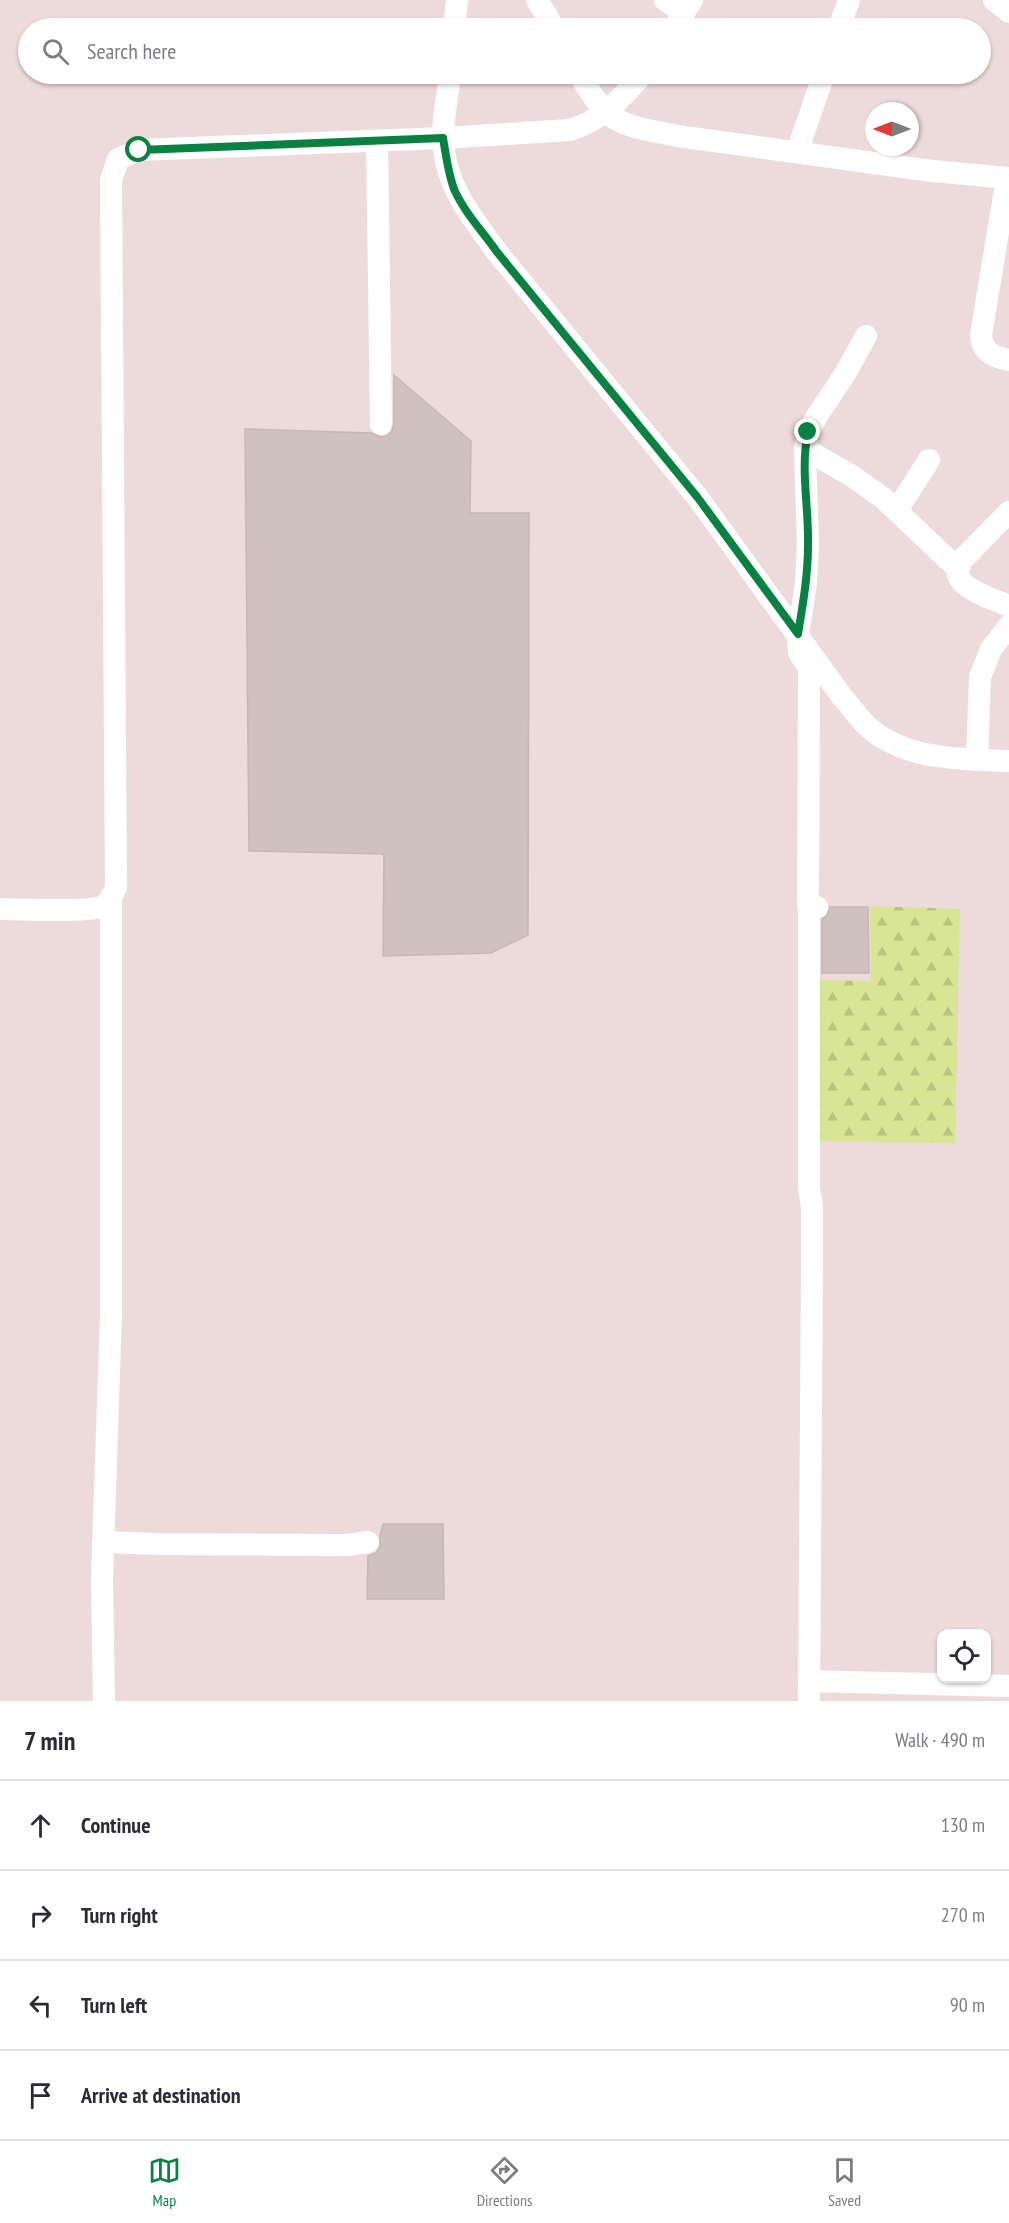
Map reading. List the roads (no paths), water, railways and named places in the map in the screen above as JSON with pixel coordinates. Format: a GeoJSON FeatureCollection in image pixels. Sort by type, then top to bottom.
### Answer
{"type":"FeatureCollection","features":[{"type":"Feature","properties":{"kind":"street"},"geometry":{"type":"LineString","coordinates":[[537,0],[548,18]]}},
{"type":"Feature","properties":{"kind":"street"},"geometry":{"type":"LineString","coordinates":[[665,0],[683,14]]}},
{"type":"Feature","properties":{"kind":"street"},"geometry":{"type":"LineString","coordinates":[[843,18],[849,0]]}},
{"type":"Feature","properties":{"kind":"street"},"geometry":{"type":"LineString","coordinates":[[994,0],[1009,12]]}},
{"type":"Feature","properties":{"kind":"street"},"geometry":{"type":"LineString","coordinates":[[456,18],[459,2]]}},
{"type":"Feature","properties":{"kind":"street"},"geometry":{"type":"LineString","coordinates":[[449,84],[443,138],[449,175],[466,210],[497,252],[698,498],[843,698],[865,724],[885,739],[906,749],[976,760],[1009,761]]}},
{"type":"Feature","properties":{"kind":"street"},"geometry":{"type":"LineString","coordinates":[[586,84],[606,112],[617,119],[660,133],[932,171],[1008,178],[981,335],[984,349],[990,354],[1009,360]]}},
{"type":"Feature","properties":{"kind":"street"},"geometry":{"type":"LineString","coordinates":[[104,1701],[103,1542],[111,1315],[111,899],[117,877],[111,180],[118,159],[139,150],[443,138],[569,130],[588,123],[606,112],[633,84]]}},
{"type":"Feature","properties":{"kind":"street"},"geometry":{"type":"LineString","coordinates":[[797,152],[821,84]]}},
{"type":"Feature","properties":{"kind":"street"},"geometry":{"type":"LineString","coordinates":[[377,141],[381,424]]}},
{"type":"Feature","properties":{"kind":"street"},"geometry":{"type":"LineString","coordinates":[[866,336],[808,432],[805,449],[808,544],[806,583],[798,634],[799,653],[808,666],[809,673],[808,904],[813,908],[809,1188],[812,1207],[809,1691],[1009,1686]]}},
{"type":"Feature","properties":{"kind":"street"},"geometry":{"type":"LineString","coordinates":[[805,449],[852,476],[897,510],[958,570]]}},
{"type":"Feature","properties":{"kind":"street"},"geometry":{"type":"LineString","coordinates":[[897,510],[929,460]]}},
{"type":"Feature","properties":{"kind":"street"},"geometry":{"type":"LineString","coordinates":[[1009,512],[961,561],[958,570],[960,579],[972,589],[1009,606]]}},
{"type":"Feature","properties":{"kind":"street"},"geometry":{"type":"LineString","coordinates":[[976,760],[980,677],[991,650],[1009,626]]}},
{"type":"Feature","properties":{"kind":"street"},"geometry":{"type":"LineString","coordinates":[[0,909],[81,909],[102,906],[111,899]]}},
{"type":"Feature","properties":{"kind":"street"},"geometry":{"type":"LineString","coordinates":[[103,1542],[348,1545],[369,1542]]}}]}
